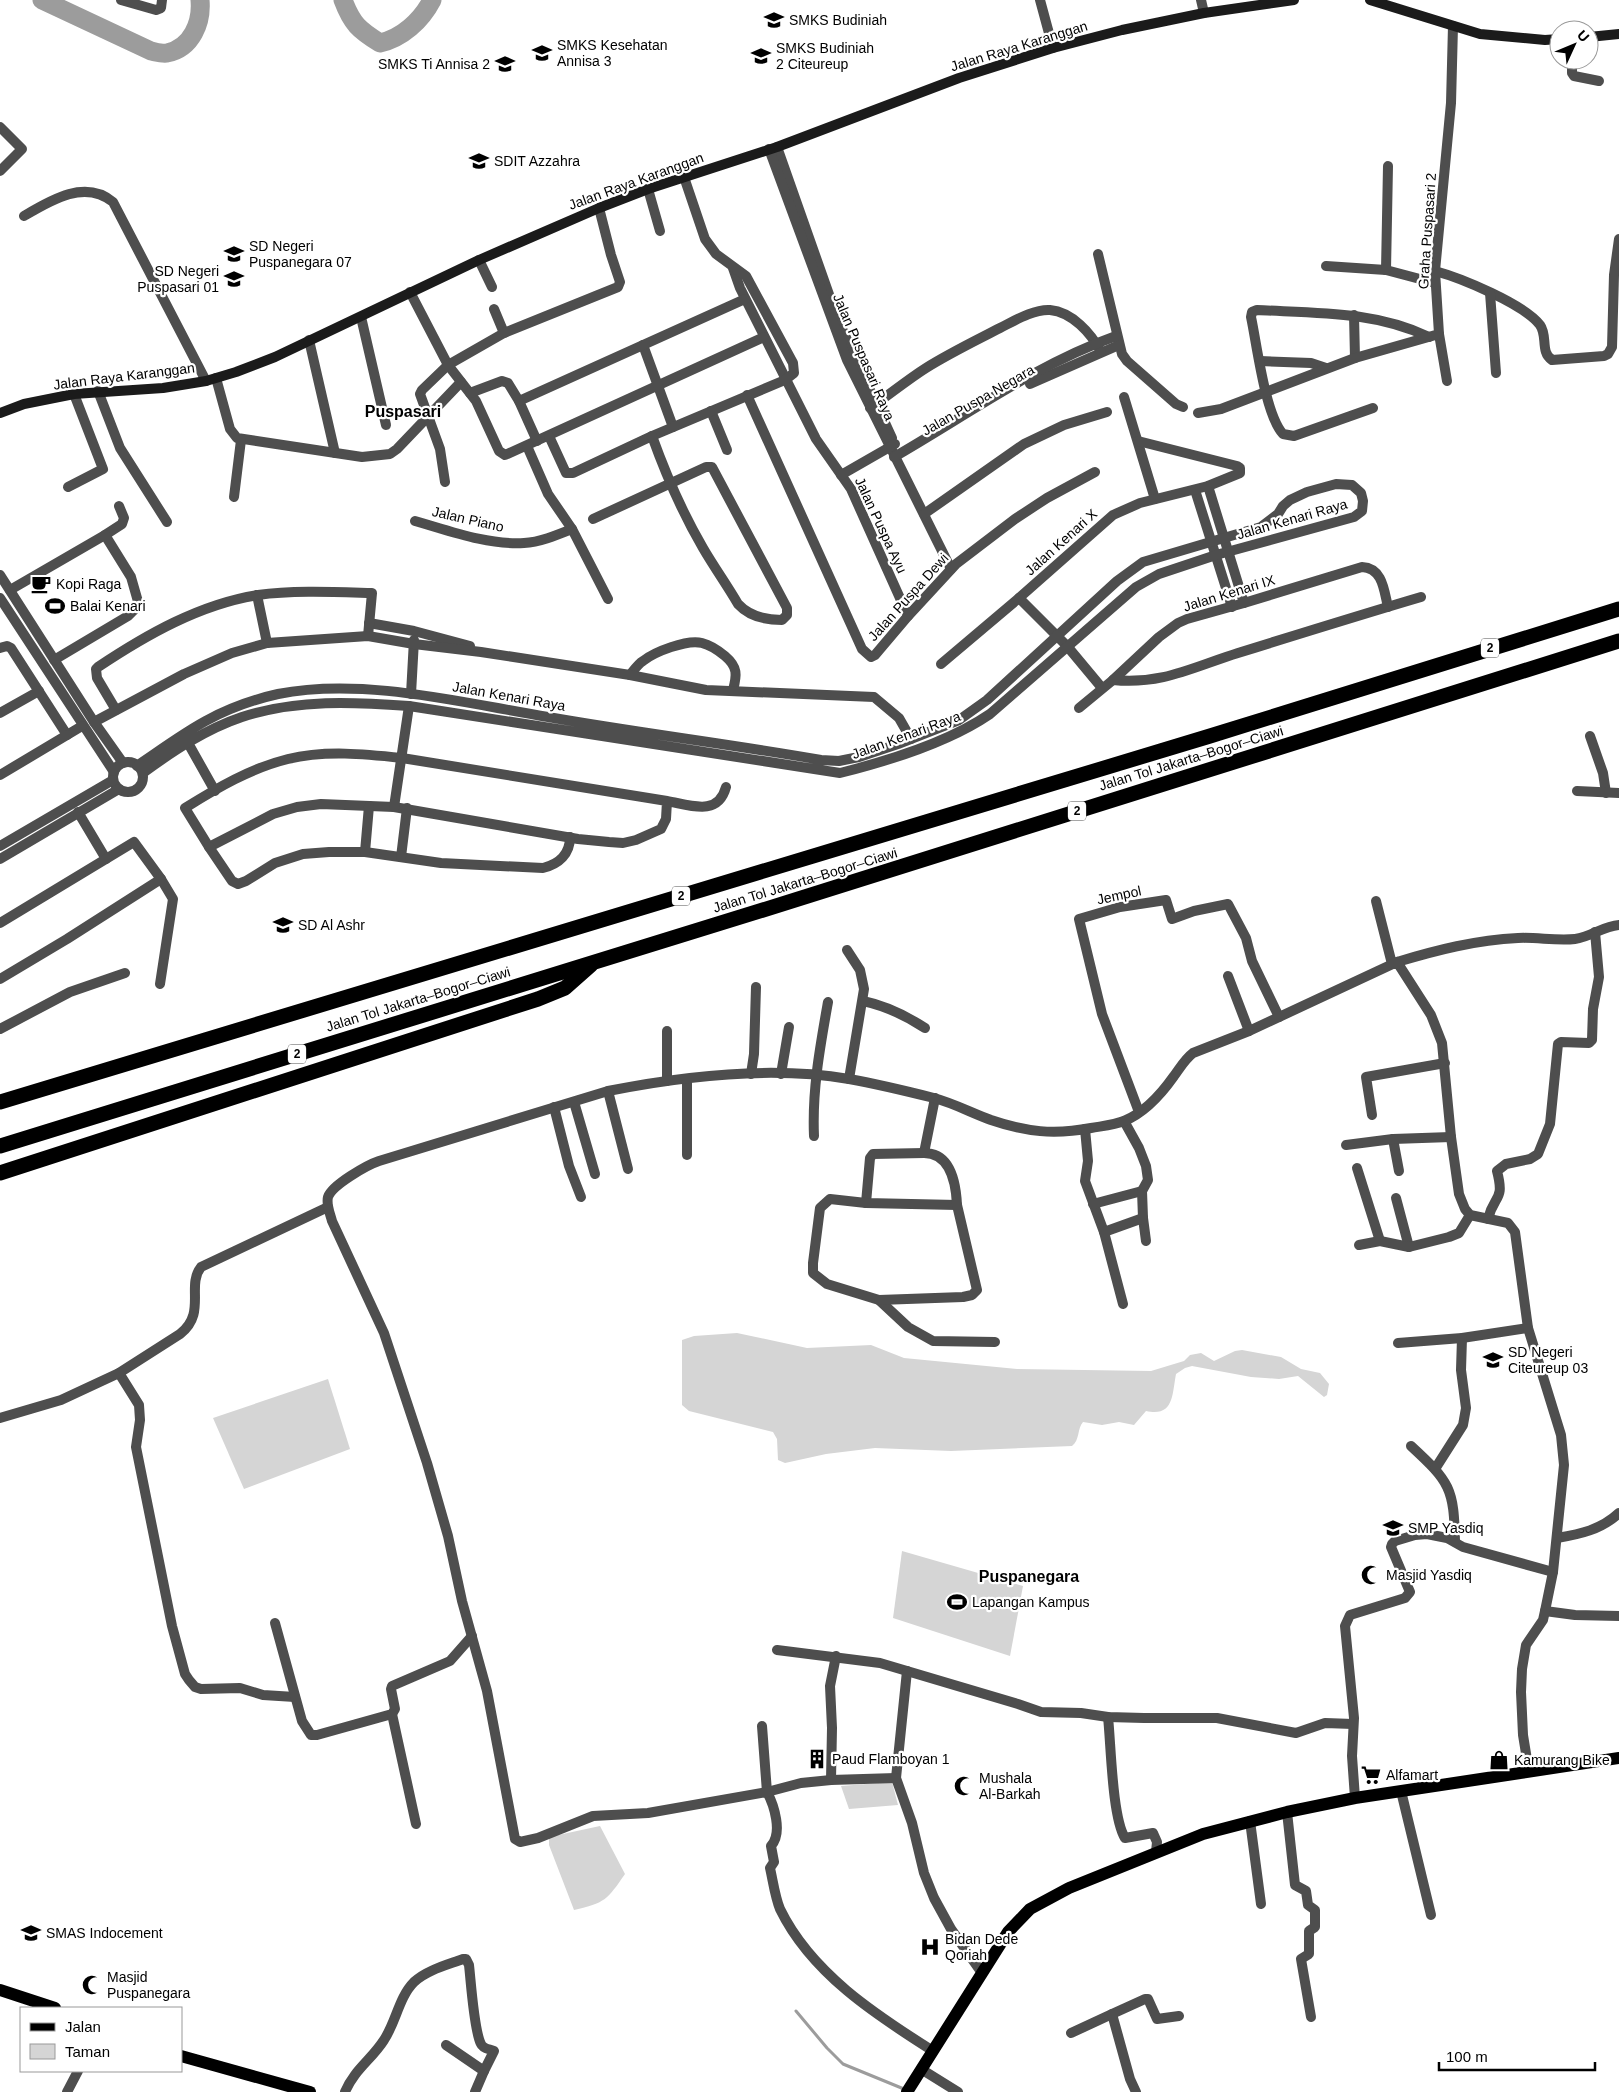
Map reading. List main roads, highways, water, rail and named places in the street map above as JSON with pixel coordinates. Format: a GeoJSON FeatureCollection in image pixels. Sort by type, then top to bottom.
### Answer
{"type":"FeatureCollection","features":[{"type":"Feature","properties":{"kind":"highway","name":"Jalan Tol Jakarta–Bogor–Ciawi"},"geometry":{"type":"LineString","coordinates":[[0,1102],[1210,736],[1619,609]]}},
{"type":"Feature","properties":{"kind":"highway","name":"Jalan Tol Jakarta–Bogor–Ciawi"},"geometry":{"type":"LineString","coordinates":[[0,1146],[763,910],[1619,641]]}},
{"type":"Feature","properties":{"kind":"highway"},"geometry":{"type":"LineString","coordinates":[[0,1173],[538,999],[565,988],[594,962]]}},
{"type":"Feature","properties":{"kind":"main road"},"geometry":{"type":"LineString","coordinates":[[907,2092],[1008,1932],[1030,1909],[1069,1888],[1203,1834],[1287,1812],[1355,1798],[1619,1758]]}},
{"type":"Feature","properties":{"kind":"main road"},"geometry":{"type":"LineString","coordinates":[[0,1990],[52,2007]]}},
{"type":"Feature","properties":{"kind":"main road"},"geometry":{"type":"LineString","coordinates":[[182,2056],[310,2092]]}},
{"type":"Feature","properties":{"kind":"waterway"},"geometry":{"type":"LineString","coordinates":[[42,0],[151,51],[164,53],[183,46],[194,33],[199,17],[200,0]]}},
{"type":"Feature","properties":{"kind":"waterway"},"geometry":{"type":"LineString","coordinates":[[343,0],[357,26],[380,43],[388,41],[410,28],[417,22],[432,0]]}},
{"type":"Feature","properties":{"kind":"waterway"},"geometry":{"type":"LineString","coordinates":[[796,2011],[843,2064],[904,2089]]}},
{"type":"Feature","properties":{"kind":"place","name":"SMKS Budiniah"},"geometry":{"type":"Point","coordinates":[774,20]}},
{"type":"Feature","properties":{"kind":"place","name":"SMKS Kesehatan Annisa 3"},"geometry":{"type":"Point","coordinates":[542,53]}},
{"type":"Feature","properties":{"kind":"place","name":"SMKS Budiniah 2 Citeureup"},"geometry":{"type":"Point","coordinates":[761,56]}},
{"type":"Feature","properties":{"kind":"place","name":"SMKS Ti Annisa 2"},"geometry":{"type":"Point","coordinates":[505,64]}},
{"type":"Feature","properties":{"kind":"place","name":"SDIT Azzahra"},"geometry":{"type":"Point","coordinates":[479,161]}},
{"type":"Feature","properties":{"kind":"place","name":"SD Negeri Puspanegara 07"},"geometry":{"type":"Point","coordinates":[234,254]}},
{"type":"Feature","properties":{"kind":"place","name":"SD Negeri Puspasari 01"},"geometry":{"type":"Point","coordinates":[234,279]}},
{"type":"Feature","properties":{"kind":"place","name":"Kopi Raga"},"geometry":{"type":"Point","coordinates":[41,584]}},
{"type":"Feature","properties":{"kind":"place","name":"Balai Kenari"},"geometry":{"type":"Point","coordinates":[55,606]}},
{"type":"Feature","properties":{"kind":"place","name":"SD Al Ashr"},"geometry":{"type":"Point","coordinates":[283,925]}},
{"type":"Feature","properties":{"kind":"place","name":"SD Negeri Citeureup 03"},"geometry":{"type":"Point","coordinates":[1493,1360]}},
{"type":"Feature","properties":{"kind":"place","name":"SMP Yasdiq"},"geometry":{"type":"Point","coordinates":[1393,1528]}},
{"type":"Feature","properties":{"kind":"place","name":"Masjid Yasdiq"},"geometry":{"type":"Point","coordinates":[1371,1575]}},
{"type":"Feature","properties":{"kind":"place","name":"Lapangan Kampus"},"geometry":{"type":"Point","coordinates":[957,1602]}},
{"type":"Feature","properties":{"kind":"place","name":"Paud Flamboyan 1"},"geometry":{"type":"Point","coordinates":[817,1759]}},
{"type":"Feature","properties":{"kind":"place","name":"Kamurang Bike"},"geometry":{"type":"Point","coordinates":[1499,1760]}},
{"type":"Feature","properties":{"kind":"place","name":"Alfamart"},"geometry":{"type":"Point","coordinates":[1371,1775]}},
{"type":"Feature","properties":{"kind":"place","name":"Mushala Al-Barkah"},"geometry":{"type":"Point","coordinates":[964,1786]}},
{"type":"Feature","properties":{"kind":"place","name":"SMAS Indocement"},"geometry":{"type":"Point","coordinates":[31,1933]}},
{"type":"Feature","properties":{"kind":"place","name":"Bidan Dede Qoriah"},"geometry":{"type":"Point","coordinates":[930,1947]}},
{"type":"Feature","properties":{"kind":"place","name":"Masjid Puspanegara"},"geometry":{"type":"Point","coordinates":[92,1985]}},
{"type":"Feature","properties":{"kind":"district","name":"Puspasari"},"geometry":{"type":"Point","coordinates":[403,411]}},
{"type":"Feature","properties":{"kind":"district","name":"Puspanegara"},"geometry":{"type":"Point","coordinates":[1029,1576]}}]}
